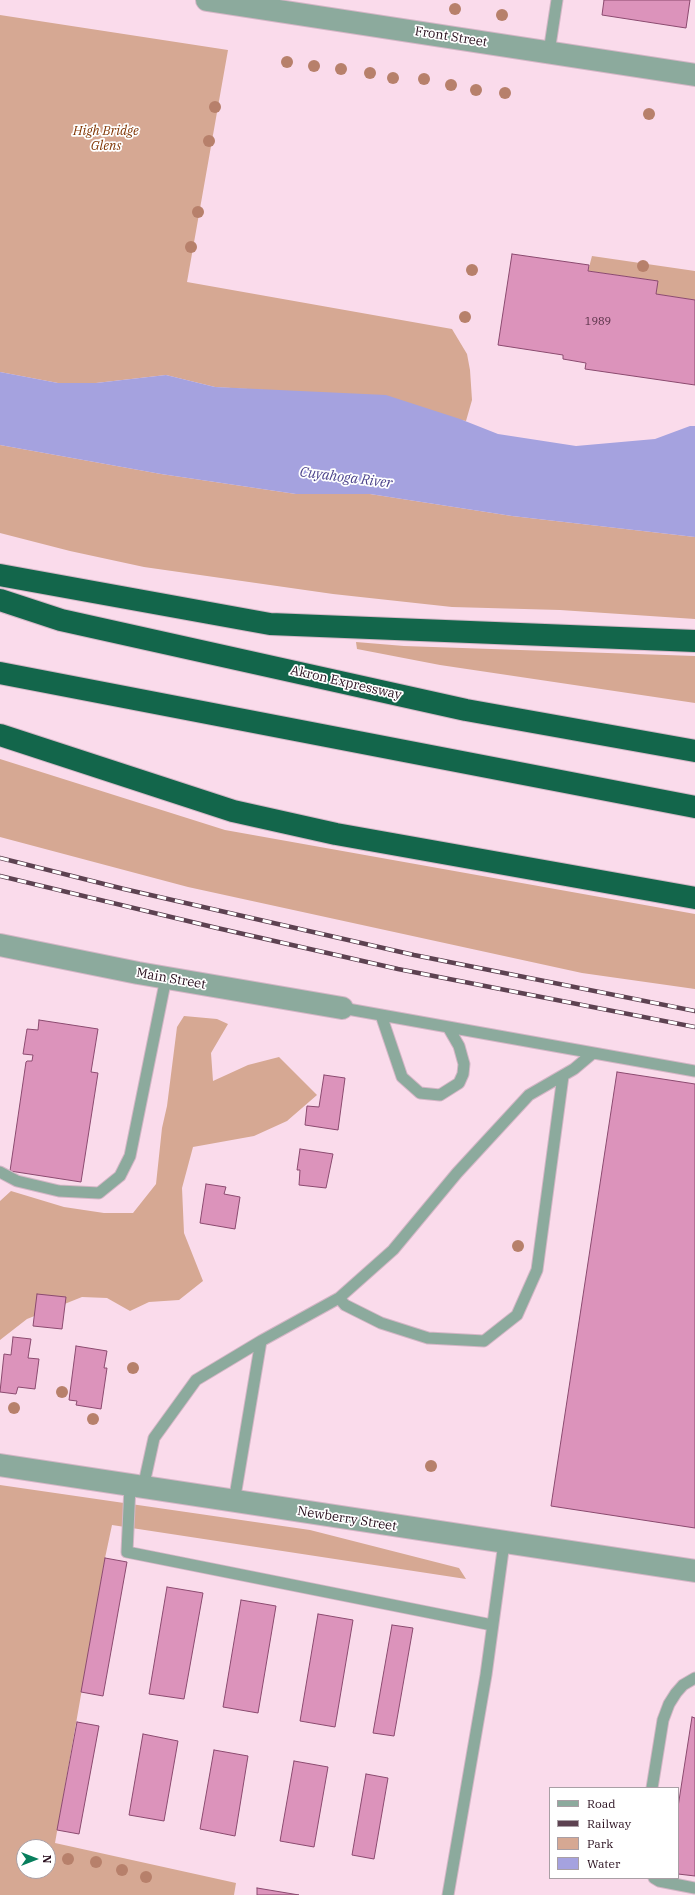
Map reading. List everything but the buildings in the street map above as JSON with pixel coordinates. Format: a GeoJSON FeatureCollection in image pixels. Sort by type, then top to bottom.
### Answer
{"type":"FeatureCollection","features":[{"type":"Feature","properties":{"kind":"highway"},"geometry":{"type":"LineString","coordinates":[[0,575],[270,624],[695,641]]}},
{"type":"Feature","properties":{"kind":"highway","name":"Akron Expressway"},"geometry":{"type":"LineString","coordinates":[[0,600],[61,620],[466,710],[695,751]]}},
{"type":"Feature","properties":{"kind":"highway"},"geometry":{"type":"LineString","coordinates":[[0,674],[695,807]]}},
{"type":"Feature","properties":{"kind":"highway"},"geometry":{"type":"LineString","coordinates":[[0,735],[233,811],[336,834],[695,898]]}},
{"type":"Feature","properties":{"kind":"street","name":"Front Street"},"geometry":{"type":"LineString","coordinates":[[207,0],[695,75]]}},
{"type":"Feature","properties":{"kind":"street","name":"Main Street"},"geometry":{"type":"LineString","coordinates":[[0,946],[166,978],[342,1008]]}},
{"type":"Feature","properties":{"kind":"street","name":"Newberry Street"},"geometry":{"type":"LineString","coordinates":[[0,1465],[234,1502],[695,1571]]}},
{"type":"Feature","properties":{"kind":"lane"},"geometry":{"type":"LineString","coordinates":[[549,52],[557,0]]}},
{"type":"Feature","properties":{"kind":"lane"},"geometry":{"type":"LineString","coordinates":[[0,1172],[17,1181],[59,1191],[99,1192],[120,1176],[130,1156],[166,978]]}},
{"type":"Feature","properties":{"kind":"lane"},"geometry":{"type":"LineString","coordinates":[[342,1008],[695,1071]]}},
{"type":"Feature","properties":{"kind":"lane"},"geometry":{"type":"LineString","coordinates":[[381,1015],[402,1077],[420,1093],[440,1095],[459,1083],[463,1074],[464,1064],[459,1046],[448,1027]]}},
{"type":"Feature","properties":{"kind":"lane"},"geometry":{"type":"LineString","coordinates":[[492,1625],[128,1552],[136,1487],[154,1438],[196,1380],[339,1298],[392,1250],[457,1173],[529,1095],[574,1070],[593,1053]]}},
{"type":"Feature","properties":{"kind":"lane"},"geometry":{"type":"LineString","coordinates":[[339,1298],[345,1304],[381,1323],[428,1338],[484,1341],[517,1315],[537,1270],[563,1076]]}},
{"type":"Feature","properties":{"kind":"lane"},"geometry":{"type":"LineString","coordinates":[[234,1502],[262,1341]]}},
{"type":"Feature","properties":{"kind":"lane"},"geometry":{"type":"LineString","coordinates":[[448,1895],[486,1676],[504,1543]]}},
{"type":"Feature","properties":{"kind":"lane"},"geometry":{"type":"LineString","coordinates":[[652,1787],[663,1720],[669,1704],[683,1685],[695,1678]]}},
{"type":"Feature","properties":{"kind":"lane"},"geometry":{"type":"LineString","coordinates":[[656,1879],[659,1881],[695,1888]]}},
{"type":"Feature","properties":{"kind":"green space","name":"High Bridge Glens"},"geometry":{"type":"Polygon","coordinates":[[[0,15],[228,50],[187,282],[452,329],[467,354],[470,370],[472,400],[466,421],[297,392],[215,387],[166,375],[96,383],[58,383],[0,372],[0,15]]]}},
{"type":"Feature","properties":{"kind":"green space"},"geometry":{"type":"Polygon","coordinates":[[[592,256],[695,271],[695,300],[656,294],[657,281],[588,271],[592,256]]]}},
{"type":"Feature","properties":{"kind":"green space"},"geometry":{"type":"Polygon","coordinates":[[[0,445],[161,474],[296,494],[370,494],[512,516],[695,537],[695,619],[560,610],[452,607],[333,594],[144,567],[70,551],[0,533],[0,445]]]}},
{"type":"Feature","properties":{"kind":"green space"},"geometry":{"type":"Polygon","coordinates":[[[356,642],[404,646],[695,656],[695,703],[440,665],[357,649],[356,642]]]}},
{"type":"Feature","properties":{"kind":"green space"},"geometry":{"type":"Polygon","coordinates":[[[0,759],[225,830],[695,914],[695,989],[582,973],[188,887],[0,837],[0,759]]]}},
{"type":"Feature","properties":{"kind":"green space"},"geometry":{"type":"Polygon","coordinates":[[[184,1016],[217,1019],[228,1024],[211,1053],[213,1081],[248,1065],[279,1057],[317,1095],[287,1121],[254,1136],[193,1147],[182,1188],[184,1233],[203,1281],[179,1300],[149,1302],[130,1311],[107,1298],[82,1297],[27,1319],[0,1340],[0,1201],[11,1191],[64,1207],[104,1213],[133,1213],[156,1184],[162,1128],[167,1106],[177,1027],[184,1016]]]}},
{"type":"Feature","properties":{"kind":"green space"},"geometry":{"type":"Polygon","coordinates":[[[0,1485],[310,1530],[459,1568],[466,1579],[112,1525],[56,1839],[16,1839],[16,1879],[56,1879],[56,1843],[236,1883],[234,1895],[0,1895],[0,1485]]]}},
{"type":"Feature","properties":{"kind":"water","name":"Cuyahoga River"},"geometry":{"type":"Polygon","coordinates":[[[0,372],[58,383],[96,383],[166,375],[215,387],[386,395],[460,419],[498,434],[576,446],[655,439],[690,426],[695,426],[695,537],[512,516],[370,494],[296,494],[161,474],[0,445],[0,372]]]}},
{"type":"Feature","properties":{"kind":"railway"},"geometry":{"type":"LineString","coordinates":[[0,858],[124,889],[414,955],[695,1011]]}},
{"type":"Feature","properties":{"kind":"railway"},"geometry":{"type":"LineString","coordinates":[[0,876],[217,928],[398,969],[695,1027]]}}]}
